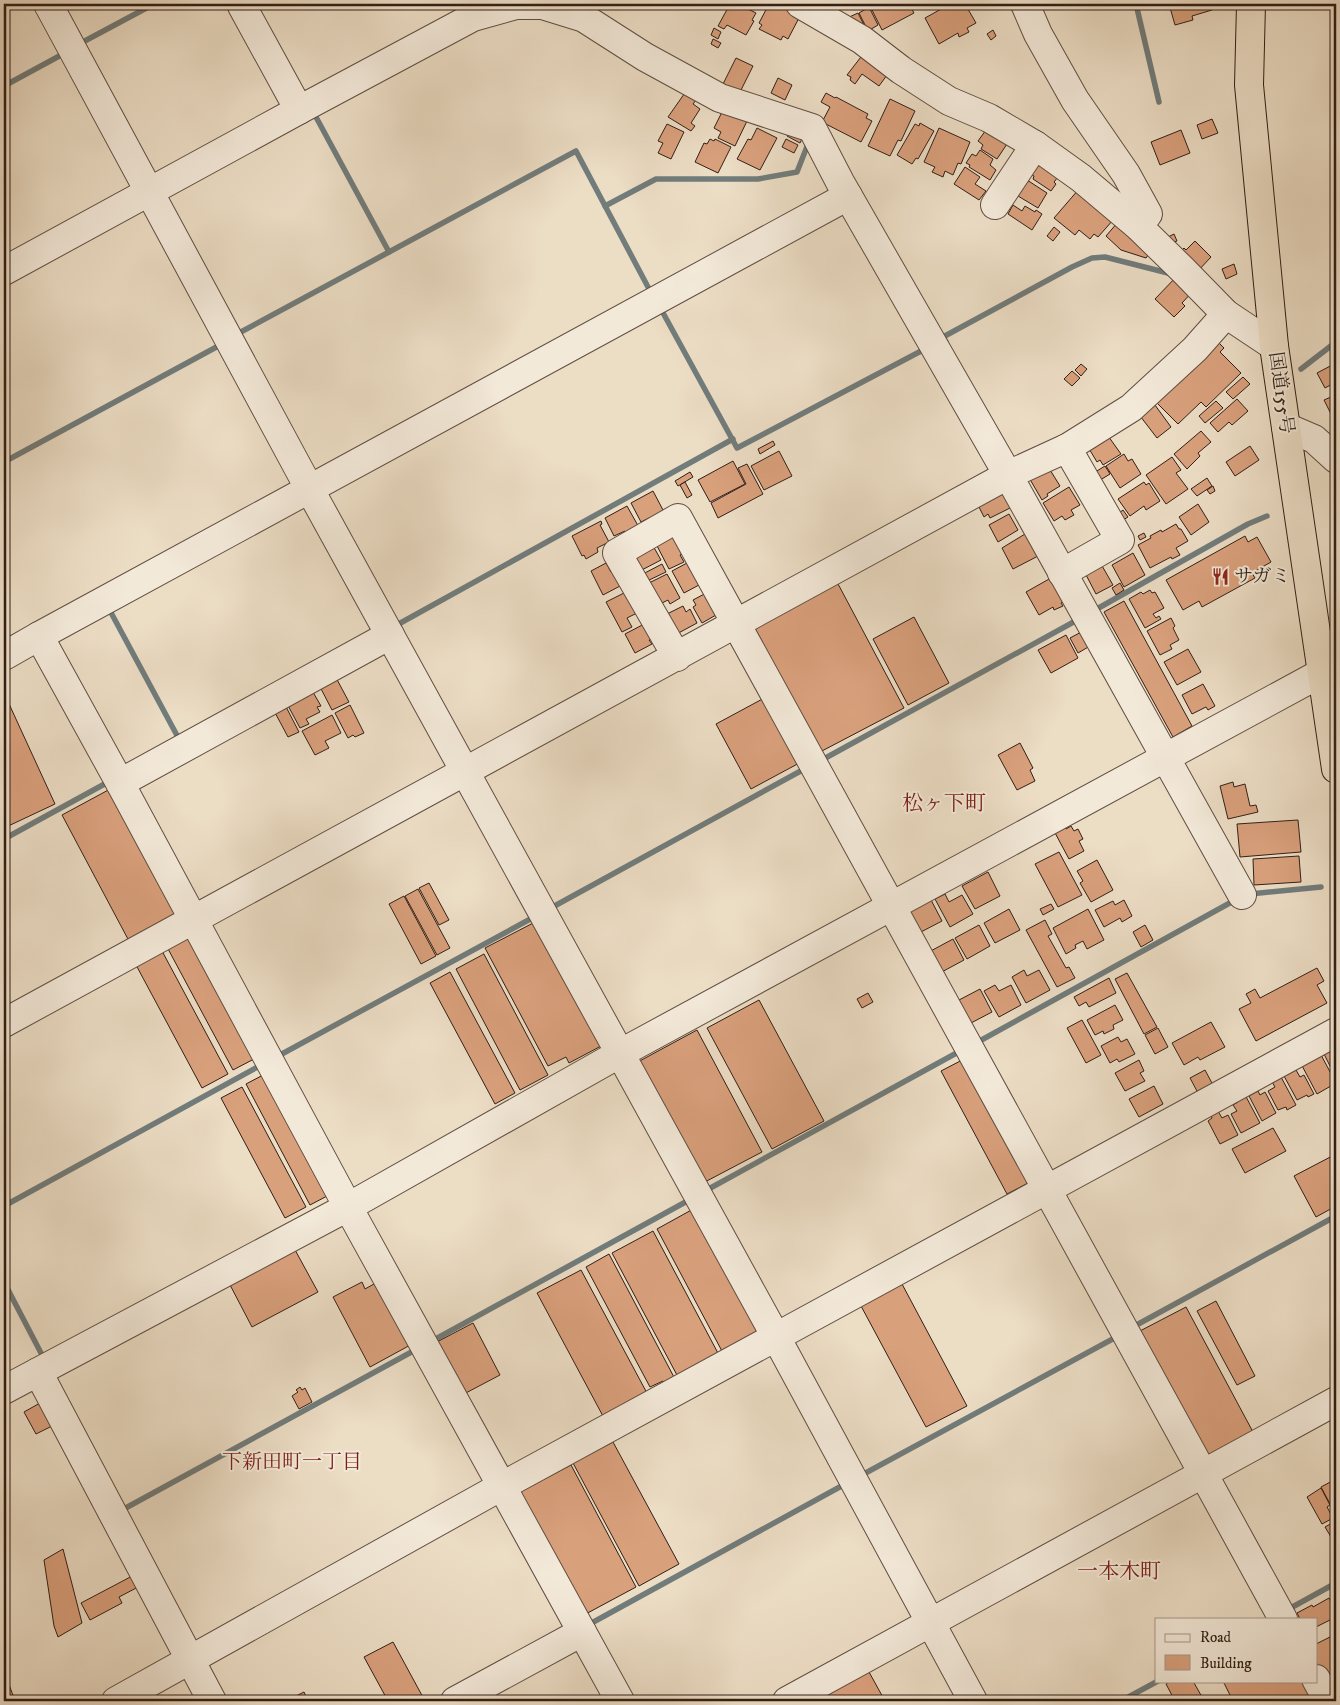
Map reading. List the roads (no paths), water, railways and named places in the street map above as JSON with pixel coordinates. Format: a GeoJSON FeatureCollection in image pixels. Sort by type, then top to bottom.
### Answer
{"type":"FeatureCollection","features":[{"type":"Feature","properties":{"kind":"highway","name":"国道155号"},"geometry":{"type":"LineString","coordinates":[[1250,7],[1249,85],[1274,346],[1286,427],[1329,669],[1336,769]]}},
{"type":"Feature","properties":{"kind":"street"},"geometry":{"type":"LineString","coordinates":[[48,4],[308,488],[776,1337],[973,1701]]}},
{"type":"Feature","properties":{"kind":"street"},"geometry":{"type":"LineString","coordinates":[[243,4],[299,110]]}},
{"type":"Feature","properties":{"kind":"street"},"geometry":{"type":"LineString","coordinates":[[800,4],[862,40],[901,70],[949,100],[989,118],[1035,145],[1081,178],[1138,226],[1226,314],[1274,346]]}},
{"type":"Feature","properties":{"kind":"street"},"geometry":{"type":"LineString","coordinates":[[1025,4],[1038,34],[1075,100],[1126,174],[1148,214],[1138,226]]}},
{"type":"Feature","properties":{"kind":"street"},"geometry":{"type":"LineString","coordinates":[[4,271],[473,17],[516,5],[542,5],[589,11],[645,58],[720,98],[812,128],[848,196],[1008,475],[1242,895]]}},
{"type":"Feature","properties":{"kind":"street"},"geometry":{"type":"LineString","coordinates":[[996,205],[1035,145]]}},
{"type":"Feature","properties":{"kind":"street"},"geometry":{"type":"LineString","coordinates":[[4,656],[308,488],[848,196]]}},
{"type":"Feature","properties":{"kind":"street"},"geometry":{"type":"LineString","coordinates":[[4,1023],[464,770],[677,657],[1008,475],[1066,448],[1131,408],[1195,349],[1226,314]]}},
{"type":"Feature","properties":{"kind":"street"},"geometry":{"type":"LineString","coordinates":[[1286,427],[1314,439],[1336,459]]}},
{"type":"Feature","properties":{"kind":"street"},"geometry":{"type":"LineString","coordinates":[[1062,573],[1120,540],[1066,448]]}},
{"type":"Feature","properties":{"kind":"street"},"geometry":{"type":"LineString","coordinates":[[677,657],[617,553],[678,518],[1282,1618]]}},
{"type":"Feature","properties":{"kind":"street"},"geometry":{"type":"LineString","coordinates":[[39,636],[348,1207],[620,1701]]}},
{"type":"Feature","properties":{"kind":"street"},"geometry":{"type":"LineString","coordinates":[[120,783],[390,636]]}},
{"type":"Feature","properties":{"kind":"street"},"geometry":{"type":"LineString","coordinates":[[4,1390],[348,1207],[619,1054],[1329,669]]}},
{"type":"Feature","properties":{"kind":"street"},"geometry":{"type":"LineString","coordinates":[[116,1701],[502,1486],[1336,1032]]}},
{"type":"Feature","properties":{"kind":"street"},"geometry":{"type":"LineString","coordinates":[[38,1372],[212,1701]]}},
{"type":"Feature","properties":{"kind":"street"},"geometry":{"type":"LineString","coordinates":[[787,1701],[1336,1401]]}},
{"type":"Feature","properties":{"kind":"street"},"geometry":{"type":"LineString","coordinates":[[455,1701],[582,1632]]}},
{"type":"Feature","properties":{"kind":"street"},"geometry":{"type":"LineString","coordinates":[[1318,1682],[1328,1701]]}},
{"type":"Feature","properties":{"kind":"waterway"},"geometry":{"type":"LineString","coordinates":[[81,43],[154,4]]}},
{"type":"Feature","properties":{"kind":"waterway"},"geometry":{"type":"LineString","coordinates":[[1136,4],[1159,102]]}},
{"type":"Feature","properties":{"kind":"waterway"},"geometry":{"type":"LineString","coordinates":[[4,86],[63,54]]}},
{"type":"Feature","properties":{"kind":"waterway"},"geometry":{"type":"LineString","coordinates":[[316,117],[389,252],[576,151],[648,287]]}},
{"type":"Feature","properties":{"kind":"waterway"},"geometry":{"type":"LineString","coordinates":[[605,206],[656,179],[758,179],[797,172],[808,144]]}},
{"type":"Feature","properties":{"kind":"waterway"},"geometry":{"type":"LineString","coordinates":[[239,333],[389,252]]}},
{"type":"Feature","properties":{"kind":"waterway"},"geometry":{"type":"LineString","coordinates":[[946,342],[943,337],[1092,258],[1105,257],[1168,273]]}},
{"type":"Feature","properties":{"kind":"waterway"},"geometry":{"type":"LineString","coordinates":[[662,311],[737,448],[923,350]]}},
{"type":"Feature","properties":{"kind":"waterway"},"geometry":{"type":"LineString","coordinates":[[1301,369],[1336,342]]}},
{"type":"Feature","properties":{"kind":"waterway"},"geometry":{"type":"LineString","coordinates":[[4,462],[222,344]]}},
{"type":"Feature","properties":{"kind":"waterway"},"geometry":{"type":"LineString","coordinates":[[395,626],[733,439]]}},
{"type":"Feature","properties":{"kind":"waterway"},"geometry":{"type":"LineString","coordinates":[[1095,610],[1248,524],[1267,516]]}},
{"type":"Feature","properties":{"kind":"waterway"},"geometry":{"type":"LineString","coordinates":[[108,607],[180,741]]}},
{"type":"Feature","properties":{"kind":"waterway"},"geometry":{"type":"LineString","coordinates":[[820,761],[1079,619]]}},
{"type":"Feature","properties":{"kind":"waterway"},"geometry":{"type":"LineString","coordinates":[[549,909],[808,767]]}},
{"type":"Feature","properties":{"kind":"waterway"},"geometry":{"type":"LineString","coordinates":[[4,839],[110,781]]}},
{"type":"Feature","properties":{"kind":"waterway"},"geometry":{"type":"LineString","coordinates":[[1249,892],[1250,894],[1321,887]]}},
{"type":"Feature","properties":{"kind":"waterway"},"geometry":{"type":"LineString","coordinates":[[976,1043],[1237,899]]}},
{"type":"Feature","properties":{"kind":"waterway"},"geometry":{"type":"LineString","coordinates":[[280,1055],[534,917]]}},
{"type":"Feature","properties":{"kind":"waterway"},"geometry":{"type":"LineString","coordinates":[[705,1191],[962,1050]]}},
{"type":"Feature","properties":{"kind":"waterway"},"geometry":{"type":"LineString","coordinates":[[4,1206],[263,1064]]}},
{"type":"Feature","properties":{"kind":"waterway"},"geometry":{"type":"LineString","coordinates":[[432,1341],[691,1199]]}},
{"type":"Feature","properties":{"kind":"waterway"},"geometry":{"type":"LineString","coordinates":[[1131,1328],[1336,1216]]}},
{"type":"Feature","properties":{"kind":"waterway"},"geometry":{"type":"LineString","coordinates":[[4,1282],[41,1353]]}},
{"type":"Feature","properties":{"kind":"waterway"},"geometry":{"type":"LineString","coordinates":[[860,1476],[1120,1335]]}},
{"type":"Feature","properties":{"kind":"waterway"},"geometry":{"type":"LineString","coordinates":[[122,1510],[417,1349]]}},
{"type":"Feature","properties":{"kind":"waterway"},"geometry":{"type":"LineString","coordinates":[[588,1625],[847,1483]]}},
{"type":"Feature","properties":{"kind":"waterway"},"geometry":{"type":"LineString","coordinates":[[1287,1610],[1336,1583]]}},
{"type":"Feature","properties":{"kind":"waterway"},"geometry":{"type":"LineString","coordinates":[[1121,1701],[1156,1682]]}},
{"type":"Feature","properties":{"kind":"place","name":"サガミ"},"geometry":{"type":"Point","coordinates":[1220,576]}},
{"type":"Feature","properties":{"kind":"district","name":"松ヶ下町"},"geometry":{"type":"Point","coordinates":[944,804]}},
{"type":"Feature","properties":{"kind":"district","name":"下新田町一丁目"},"geometry":{"type":"Point","coordinates":[292,1462]}},
{"type":"Feature","properties":{"kind":"district","name":"一本木町"},"geometry":{"type":"Point","coordinates":[1119,1572]}}]}
